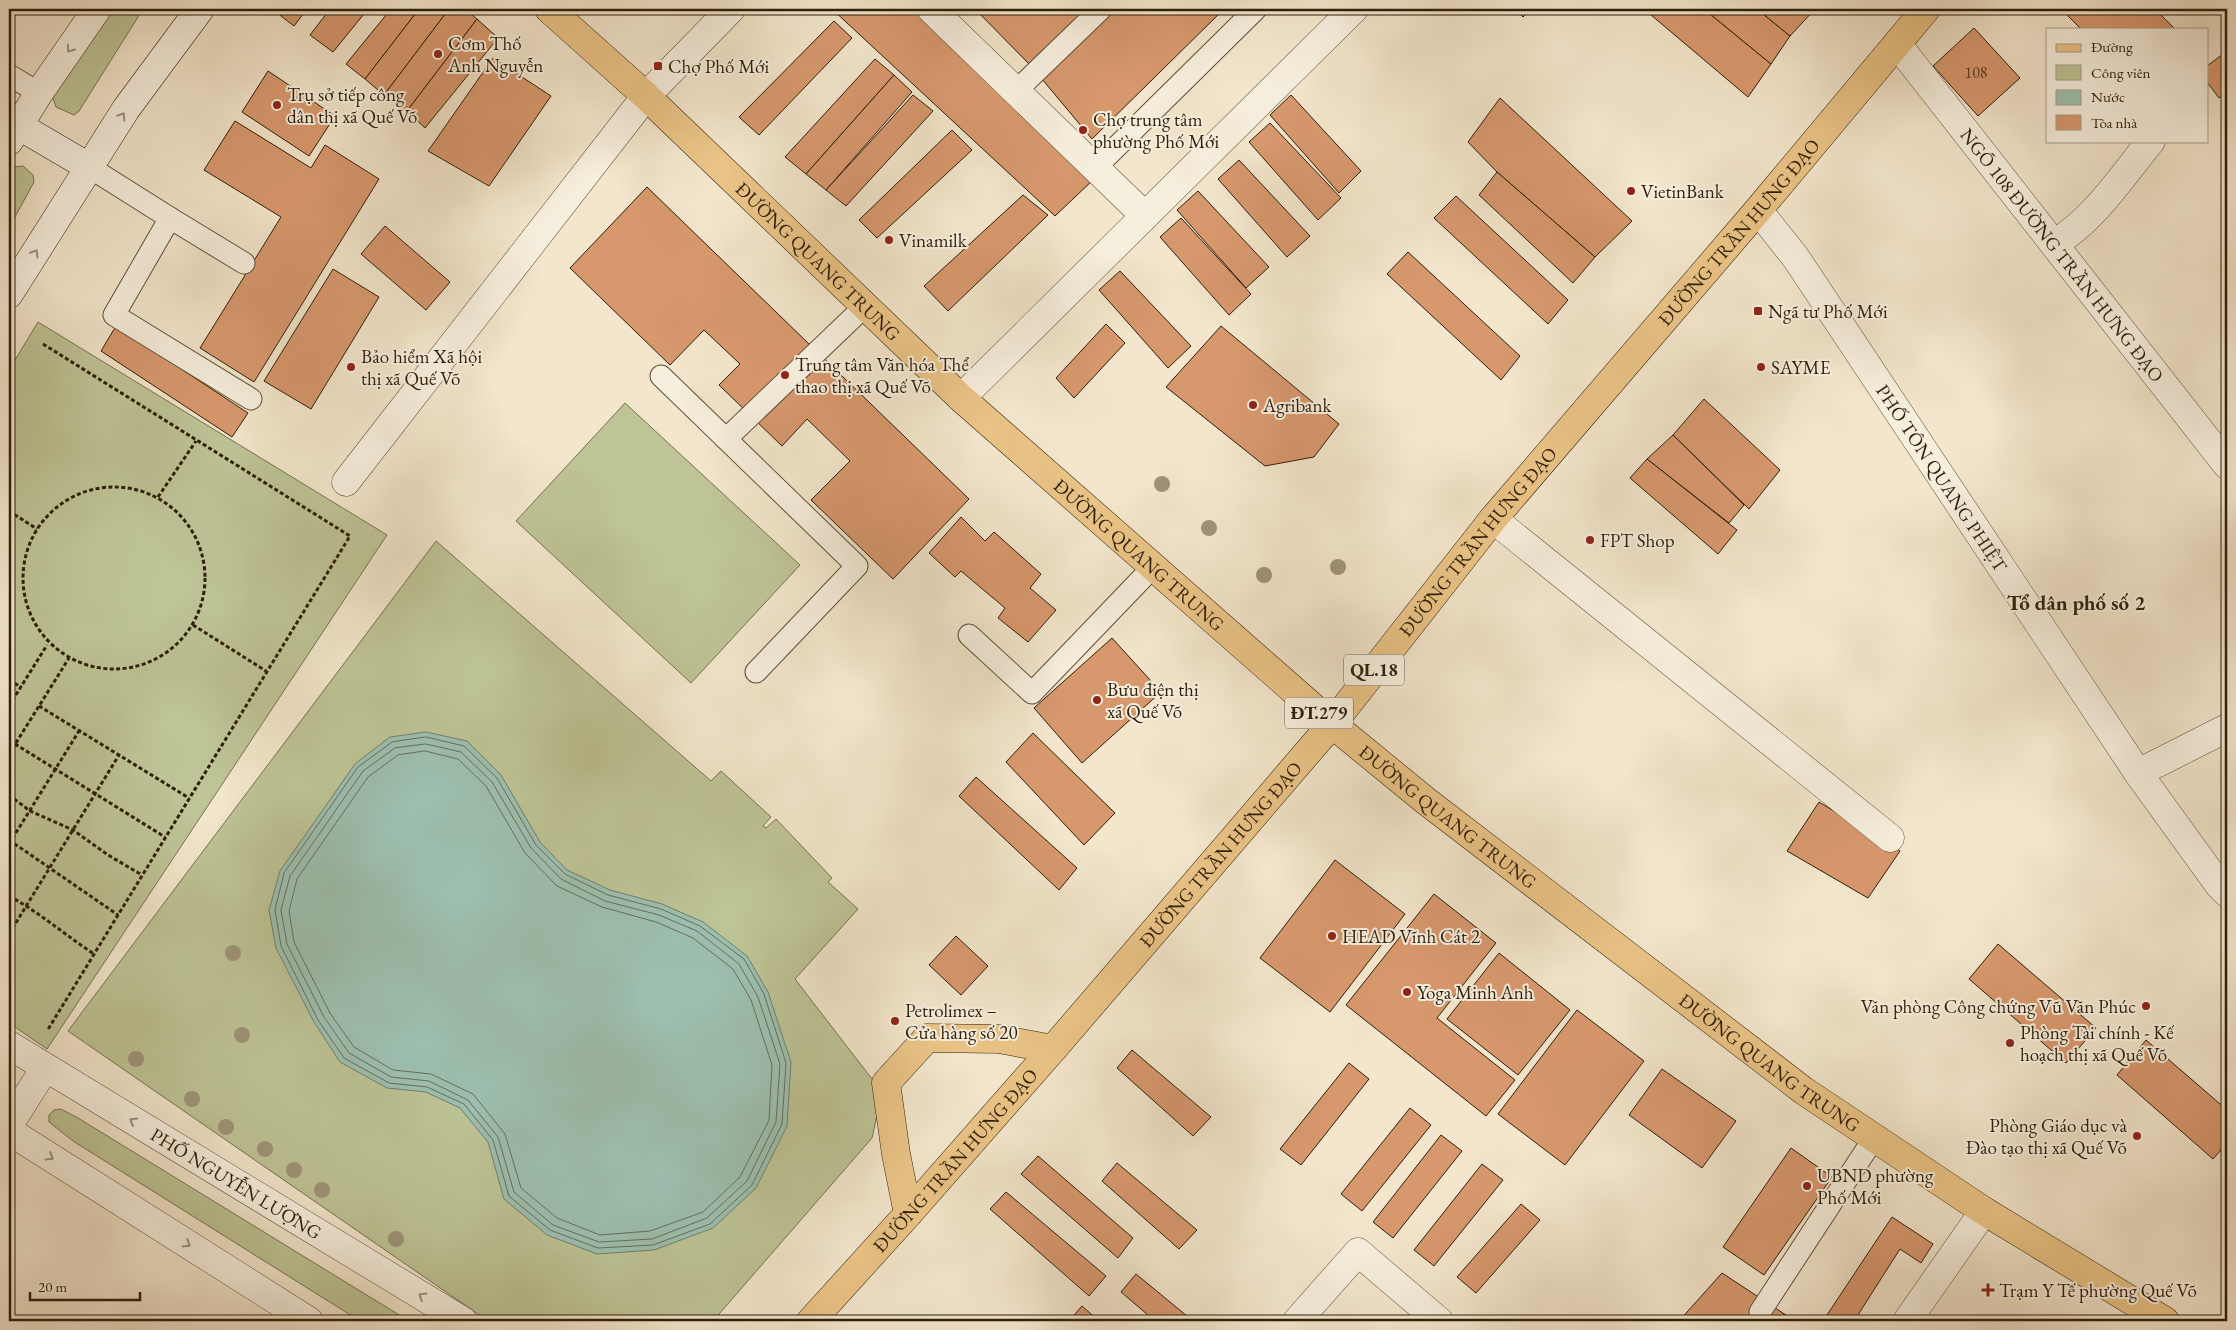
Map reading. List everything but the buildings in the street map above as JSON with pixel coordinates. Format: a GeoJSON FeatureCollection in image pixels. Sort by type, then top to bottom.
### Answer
{"type":"FeatureCollection","features":[{"type":"Feature","properties":{"kind":"main road","name":"ĐƯỜNG QUANG TRUNG"},"geometry":{"type":"LineString","coordinates":[[549,9],[646,96],[961,398],[1332,724],[1426,801],[1788,1079],[1984,1211],[2165,1321]]}},
{"type":"Feature","properties":{"kind":"main road","name":"ĐƯỜNG TRẦN HƯNG ĐẠO"},"geometry":{"type":"LineString","coordinates":[[811,1321],[1053,1049],[1332,724],[1493,518],[1758,210],[1926,9]]}},
{"type":"Feature","properties":{"kind":"main road"},"geometry":{"type":"LineString","coordinates":[[908,1214],[896,1154],[886,1083],[927,1038],[999,1039],[1053,1049]]}},
{"type":"Feature","properties":{"kind":"street"},"geometry":{"type":"LineString","coordinates":[[89,167],[14,134],[39,93],[97,9]]}},
{"type":"Feature","properties":{"kind":"street"},"geometry":{"type":"LineString","coordinates":[[9,294],[126,109],[200,9]]}},
{"type":"Feature","properties":{"kind":"street"},"geometry":{"type":"LineString","coordinates":[[346,482],[646,96],[731,9]]}},
{"type":"Feature","properties":{"kind":"street"},"geometry":{"type":"LineString","coordinates":[[931,9],[1145,216]]}},
{"type":"Feature","properties":{"kind":"street"},"geometry":{"type":"LineString","coordinates":[[961,398],[1354,9]]}},
{"type":"Feature","properties":{"kind":"street","name":"NGÕ 108 ĐƯỜNG TRẦN HƯNG ĐẠO"},"geometry":{"type":"LineString","coordinates":[[1897,44],[2055,243],[2227,465]]}},
{"type":"Feature","properties":{"kind":"street"},"geometry":{"type":"LineString","coordinates":[[2055,243],[2072,233],[2085,220],[2150,142]]}},
{"type":"Feature","properties":{"kind":"street","name":"PHỐ TÔN QUANG PHIỆT"},"geometry":{"type":"LineString","coordinates":[[1758,210],[1796,258],[2138,773],[2219,885],[2227,893]]}},
{"type":"Feature","properties":{"kind":"street"},"geometry":{"type":"LineString","coordinates":[[1493,518],[1890,838]]}},
{"type":"Feature","properties":{"kind":"street"},"geometry":{"type":"LineString","coordinates":[[2138,773],[2227,728]]}},
{"type":"Feature","properties":{"kind":"street","name":"PHỐ NGUYỄN LƯỢNG"},"geometry":{"type":"LineString","coordinates":[[9,1045],[463,1321]]}},
{"type":"Feature","properties":{"kind":"street"},"geometry":{"type":"LineString","coordinates":[[9,1125],[45,1068]]}},
{"type":"Feature","properties":{"kind":"street"},"geometry":{"type":"LineString","coordinates":[[9,1131],[309,1321]]}},
{"type":"Feature","properties":{"kind":"street"},"geometry":{"type":"LineString","coordinates":[[1907,1321],[1984,1211]]}},
{"type":"Feature","properties":{"kind":"street"},"geometry":{"type":"LineString","coordinates":[[1296,1321],[1358,1252],[1439,1321]]}},
{"type":"Feature","properties":{"kind":"lane"},"geometry":{"type":"LineString","coordinates":[[1016,91],[1102,9]]}},
{"type":"Feature","properties":{"kind":"lane"},"geometry":{"type":"LineString","coordinates":[[1095,168],[1256,9]]}},
{"type":"Feature","properties":{"kind":"lane"},"geometry":{"type":"LineString","coordinates":[[9,75],[39,93]]}},
{"type":"Feature","properties":{"kind":"lane"},"geometry":{"type":"LineString","coordinates":[[89,167],[244,264]]}},
{"type":"Feature","properties":{"kind":"lane"},"geometry":{"type":"LineString","coordinates":[[170,218],[114,315],[251,399]]}},
{"type":"Feature","properties":{"kind":"lane"},"geometry":{"type":"LineString","coordinates":[[726,439],[865,306]]}},
{"type":"Feature","properties":{"kind":"lane"},"geometry":{"type":"LineString","coordinates":[[661,376],[857,566],[756,672]]}},
{"type":"Feature","properties":{"kind":"lane"},"geometry":{"type":"LineString","coordinates":[[969,635],[1032,693],[1153,567]]}},
{"type":"Feature","properties":{"kind":"lane"},"geometry":{"type":"LineString","coordinates":[[1760,1312],[1874,1138]]}},
{"type":"Feature","properties":{"kind":"path"},"geometry":{"type":"LineString","coordinates":[[43,344],[350,536],[47,1031]]}},
{"type":"Feature","properties":{"kind":"path"},"geometry":{"type":"LineString","coordinates":[[158,498],[196,441]]}},
{"type":"Feature","properties":{"kind":"path"},"geometry":{"type":"LineString","coordinates":[[125,487],[142,491],[158,498],[173,508],[186,521],[196,536],[203,554],[206,590],[193,625],[183,639],[167,653],[144,665],[118,670],[93,668],[69,658],[47,645],[32,617],[23,588],[25,557],[37,529],[61,504],[92,489],[125,487]]}},
{"type":"Feature","properties":{"kind":"path"},"geometry":{"type":"LineString","coordinates":[[9,510],[37,529]]}},
{"type":"Feature","properties":{"kind":"path"},"geometry":{"type":"LineString","coordinates":[[193,625],[266,671]]}},
{"type":"Feature","properties":{"kind":"path"},"geometry":{"type":"LineString","coordinates":[[9,706],[47,645]]}},
{"type":"Feature","properties":{"kind":"path"},"geometry":{"type":"LineString","coordinates":[[9,754],[69,658]]}},
{"type":"Feature","properties":{"kind":"path"},"geometry":{"type":"LineString","coordinates":[[9,680],[21,687]]}},
{"type":"Feature","properties":{"kind":"path"},"geometry":{"type":"LineString","coordinates":[[39,706],[189,798]]}},
{"type":"Feature","properties":{"kind":"path"},"geometry":{"type":"LineString","coordinates":[[79,731],[9,842],[118,915]]}},
{"type":"Feature","properties":{"kind":"path"},"geometry":{"type":"LineString","coordinates":[[15,744],[165,838]]}},
{"type":"Feature","properties":{"kind":"path"},"geometry":{"type":"LineString","coordinates":[[9,934],[119,755]]}},
{"type":"Feature","properties":{"kind":"path"},"geometry":{"type":"LineString","coordinates":[[9,795],[30,811],[73,830],[108,855],[142,875]]}},
{"type":"Feature","properties":{"kind":"path"},"geometry":{"type":"LineString","coordinates":[[9,896],[26,905],[60,932],[94,954]]}},
{"type":"Feature","properties":{"kind":"green space"},"geometry":{"type":"Polygon","coordinates":[[[107,9],[143,9],[79,111],[74,115],[56,107],[52,95],[107,9]]]}},
{"type":"Feature","properties":{"kind":"green space"},"geometry":{"type":"Polygon","coordinates":[[[23,166],[33,175],[34,182],[9,228],[9,171],[13,167],[23,166]]]}},
{"type":"Feature","properties":{"kind":"green space"},"geometry":{"type":"Polygon","coordinates":[[[38,322],[387,535],[47,1049],[9,1023],[9,370],[38,322]]]}},
{"type":"Feature","properties":{"kind":"green space"},"geometry":{"type":"Polygon","coordinates":[[[625,403],[800,565],[691,683],[516,521],[625,403]]]}},
{"type":"Feature","properties":{"kind":"green space"},"geometry":{"type":"Polygon","coordinates":[[[436,541],[711,781],[721,771],[771,817],[763,826],[766,828],[776,819],[832,878],[828,882],[858,909],[795,979],[882,1092],[872,1138],[713,1321],[488,1321],[68,1031],[436,541]]]}},
{"type":"Feature","properties":{"kind":"green space"},"geometry":{"type":"Polygon","coordinates":[[[61,1109],[409,1321],[360,1321],[73,1141],[49,1122],[49,1115],[54,1110],[61,1109]]]}},
{"type":"Feature","properties":{"kind":"water"},"geometry":{"type":"Polygon","coordinates":[[[426,732],[467,741],[501,775],[540,842],[567,870],[610,890],[662,904],[703,922],[747,956],[768,992],[791,1062],[787,1126],[756,1188],[713,1228],[654,1250],[597,1254],[547,1235],[504,1199],[488,1142],[460,1108],[426,1092],[387,1088],[340,1062],[314,1022],[276,948],[269,910],[280,871],[355,764],[390,737],[426,732]]]}},
{"type":"Feature","properties":{"kind":"place","name":"Cơm Thố Anh Nguyễn"},"geometry":{"type":"Point","coordinates":[438,54]}},
{"type":"Feature","properties":{"kind":"place","name":"Chợ Phố Mới"},"geometry":{"type":"Point","coordinates":[658,66]}},
{"type":"Feature","properties":{"kind":"place","name":"Trụ sở tiếp công dân thị xã Quế Võ"},"geometry":{"type":"Point","coordinates":[277,105]}},
{"type":"Feature","properties":{"kind":"place","name":"Chợ trung tâm phường Phố Mới"},"geometry":{"type":"Point","coordinates":[1083,130]}},
{"type":"Feature","properties":{"kind":"place","name":"VietinBank"},"geometry":{"type":"Point","coordinates":[1631,191]}},
{"type":"Feature","properties":{"kind":"place","name":"Vinamilk"},"geometry":{"type":"Point","coordinates":[889,240]}},
{"type":"Feature","properties":{"kind":"place","name":"Ngã tư Phố Mới"},"geometry":{"type":"Point","coordinates":[1758,311]}},
{"type":"Feature","properties":{"kind":"place","name":"Bảo hiểm Xã hội thị xã Quế Võ"},"geometry":{"type":"Point","coordinates":[351,367]}},
{"type":"Feature","properties":{"kind":"place","name":"SAYME"},"geometry":{"type":"Point","coordinates":[1761,367]}},
{"type":"Feature","properties":{"kind":"place","name":"Trung tâm Văn hóa Thể thao thị xã Quế Võ"},"geometry":{"type":"Point","coordinates":[785,375]}},
{"type":"Feature","properties":{"kind":"place","name":"Agribank"},"geometry":{"type":"Point","coordinates":[1253,405]}},
{"type":"Feature","properties":{"kind":"place","name":"FPT Shop"},"geometry":{"type":"Point","coordinates":[1590,540]}},
{"type":"Feature","properties":{"kind":"place","name":"Bưu điện thị xã Quế Võ"},"geometry":{"type":"Point","coordinates":[1097,700]}},
{"type":"Feature","properties":{"kind":"place","name":"HEAD Vĩnh Cát 2"},"geometry":{"type":"Point","coordinates":[1332,936]}},
{"type":"Feature","properties":{"kind":"place","name":"Yoga Minh Anh"},"geometry":{"type":"Point","coordinates":[1407,992]}},
{"type":"Feature","properties":{"kind":"place","name":"Văn phòng Công chứng Vũ Văn Phúc"},"geometry":{"type":"Point","coordinates":[2146,1006]}},
{"type":"Feature","properties":{"kind":"place","name":"Petrolimex – Cửa hàng số 20"},"geometry":{"type":"Point","coordinates":[895,1021]}},
{"type":"Feature","properties":{"kind":"place","name":"Phòng Tài chính - Kế hoạch thị xã Quế Võ"},"geometry":{"type":"Point","coordinates":[2010,1043]}},
{"type":"Feature","properties":{"kind":"place","name":"Phòng Giáo dục và Đào tạo thị xã Quế Võ"},"geometry":{"type":"Point","coordinates":[2137,1136]}},
{"type":"Feature","properties":{"kind":"place","name":"UBND phường Phố Mới"},"geometry":{"type":"Point","coordinates":[1807,1186]}},
{"type":"Feature","properties":{"kind":"place","name":"Trạm Y Tế phường Quế Võ"},"geometry":{"type":"Point","coordinates":[1988,1290]}},
{"type":"Feature","properties":{"kind":"district","name":"Tổ dân phố số 2"},"geometry":{"type":"Point","coordinates":[2076,603]}}]}
